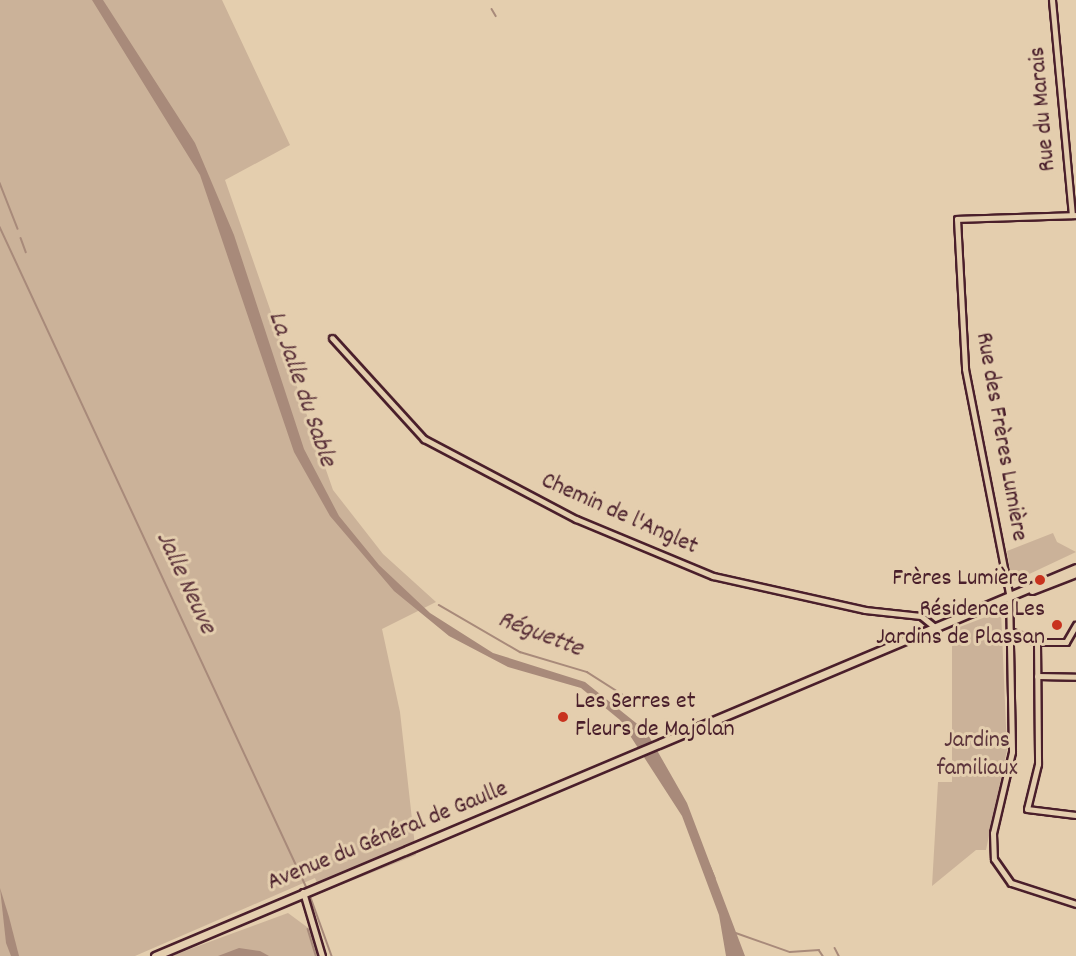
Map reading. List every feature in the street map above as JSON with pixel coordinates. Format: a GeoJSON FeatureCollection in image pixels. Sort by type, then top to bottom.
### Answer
{"type":"FeatureCollection","features":[{"type":"Feature","properties":{"kind":"main road"},"geometry":{"type":"LineString","coordinates":[[1027,592],[1076,568]]}},
{"type":"Feature","properties":{"kind":"main road"},"geometry":{"type":"LineString","coordinates":[[1027,592],[1076,573]]}},
{"type":"Feature","properties":{"kind":"main road","name":"Avenue du Général de Gaulle"},"geometry":{"type":"LineString","coordinates":[[155,956],[303,892],[1027,592]]}},
{"type":"Feature","properties":{"kind":"street","name":"Rue du Marais"},"geometry":{"type":"LineString","coordinates":[[1052,0],[1074,215]]}},
{"type":"Feature","properties":{"kind":"street","name":"Rue des Frères Lumière"},"geometry":{"type":"LineString","coordinates":[[1009,600],[965,369],[957,219],[1074,215]]}},
{"type":"Feature","properties":{"kind":"street","name":"Chemin de l'Anglet"},"geometry":{"type":"LineString","coordinates":[[332,338],[424,439],[576,519],[713,576],[865,610],[921,616],[937,629]]}},
{"type":"Feature","properties":{"kind":"street"},"geometry":{"type":"LineString","coordinates":[[1009,600],[1012,752],[993,833],[994,859],[1011,883],[1076,904]]}},
{"type":"Feature","properties":{"kind":"street"},"geometry":{"type":"LineString","coordinates":[[1010,631],[1037,642],[1066,642],[1076,625]]}},
{"type":"Feature","properties":{"kind":"street"},"geometry":{"type":"LineString","coordinates":[[1037,642],[1038,764],[1027,809],[1076,816]]}},
{"type":"Feature","properties":{"kind":"street"},"geometry":{"type":"LineString","coordinates":[[1037,676],[1076,677]]}},
{"type":"Feature","properties":{"kind":"street"},"geometry":{"type":"LineString","coordinates":[[303,892],[322,956]]}},
{"type":"Feature","properties":{"kind":"green space"},"geometry":{"type":"Polygon","coordinates":[[[0,0],[222,0],[290,145],[225,180],[333,490],[383,554],[436,602],[382,629],[400,712],[416,855],[321,893],[315,878],[135,956],[0,956],[0,0]]]}},
{"type":"Feature","properties":{"kind":"green space"},"geometry":{"type":"Polygon","coordinates":[[[1053,533],[1057,542],[1076,552],[1012,582],[1007,551],[1053,533]]]}},
{"type":"Feature","properties":{"kind":"green space","name":"Jardins familiaux"},"geometry":{"type":"Polygon","coordinates":[[[1001,611],[1007,750],[986,850],[976,850],[932,886],[938,782],[952,782],[952,630],[1001,611]]]}},
{"type":"Feature","properties":{"kind":"green space"},"geometry":{"type":"Polygon","coordinates":[[[288,913],[311,930],[319,956],[171,956],[288,913]]]}},
{"type":"Feature","properties":{"kind":"shaded area"},"geometry":{"type":"Polygon","coordinates":[[[92,0],[103,0],[195,143],[234,235],[304,449],[339,516],[379,565],[430,613],[493,653],[585,682],[646,731],[687,803],[745,956],[726,956],[719,915],[682,816],[620,720],[581,688],[508,667],[449,636],[394,591],[330,516],[294,452],[200,175],[92,0]]]}},
{"type":"Feature","properties":{"kind":"shaded area"},"geometry":{"type":"Polygon","coordinates":[[[0,888],[19,956],[11,956],[6,943],[0,888]]]}},
{"type":"Feature","properties":{"kind":"shaded area"},"geometry":{"type":"Polygon","coordinates":[[[239,948],[260,951],[269,956],[218,956],[239,948]]]}},
{"type":"Feature","properties":{"kind":"waterway"},"geometry":{"type":"LineString","coordinates":[[492,9],[496,16]]}},
{"type":"Feature","properties":{"kind":"waterway"},"geometry":{"type":"LineString","coordinates":[[0,183],[18,229]]}},
{"type":"Feature","properties":{"kind":"waterway","name":"Jalle Neuve"},"geometry":{"type":"LineString","coordinates":[[0,227],[307,888]]}},
{"type":"Feature","properties":{"kind":"waterway"},"geometry":{"type":"LineString","coordinates":[[21,238],[26,252]]}},
{"type":"Feature","properties":{"kind":"waterway","name":"Réguette"},"geometry":{"type":"LineString","coordinates":[[439,605],[520,652],[587,672],[628,698]]}},
{"type":"Feature","properties":{"kind":"waterway","name":"La Jalle du Sable"},"geometry":{"type":"LineString","coordinates":[[710,866],[715,878]]}},
{"type":"Feature","properties":{"kind":"waterway","name":"Jalle Neuve"},"geometry":{"type":"LineString","coordinates":[[310,895],[332,956]]}},
{"type":"Feature","properties":{"kind":"waterway"},"geometry":{"type":"LineString","coordinates":[[308,929],[316,956]]}},
{"type":"Feature","properties":{"kind":"waterway"},"geometry":{"type":"LineString","coordinates":[[736,933],[790,952],[819,950],[823,956]]}},
{"type":"Feature","properties":{"kind":"waterway"},"geometry":{"type":"LineString","coordinates":[[835,948],[839,956]]}},
{"type":"Feature","properties":{"kind":"place","name":"Frères Lumière"},"geometry":{"type":"Point","coordinates":[1040,580]}},
{"type":"Feature","properties":{"kind":"place","name":"Résidence Les Jardins de Plassan"},"geometry":{"type":"Point","coordinates":[1057,625]}},
{"type":"Feature","properties":{"kind":"place","name":"Les Serres et Fleurs de Majolan"},"geometry":{"type":"Point","coordinates":[563,717]}}]}
